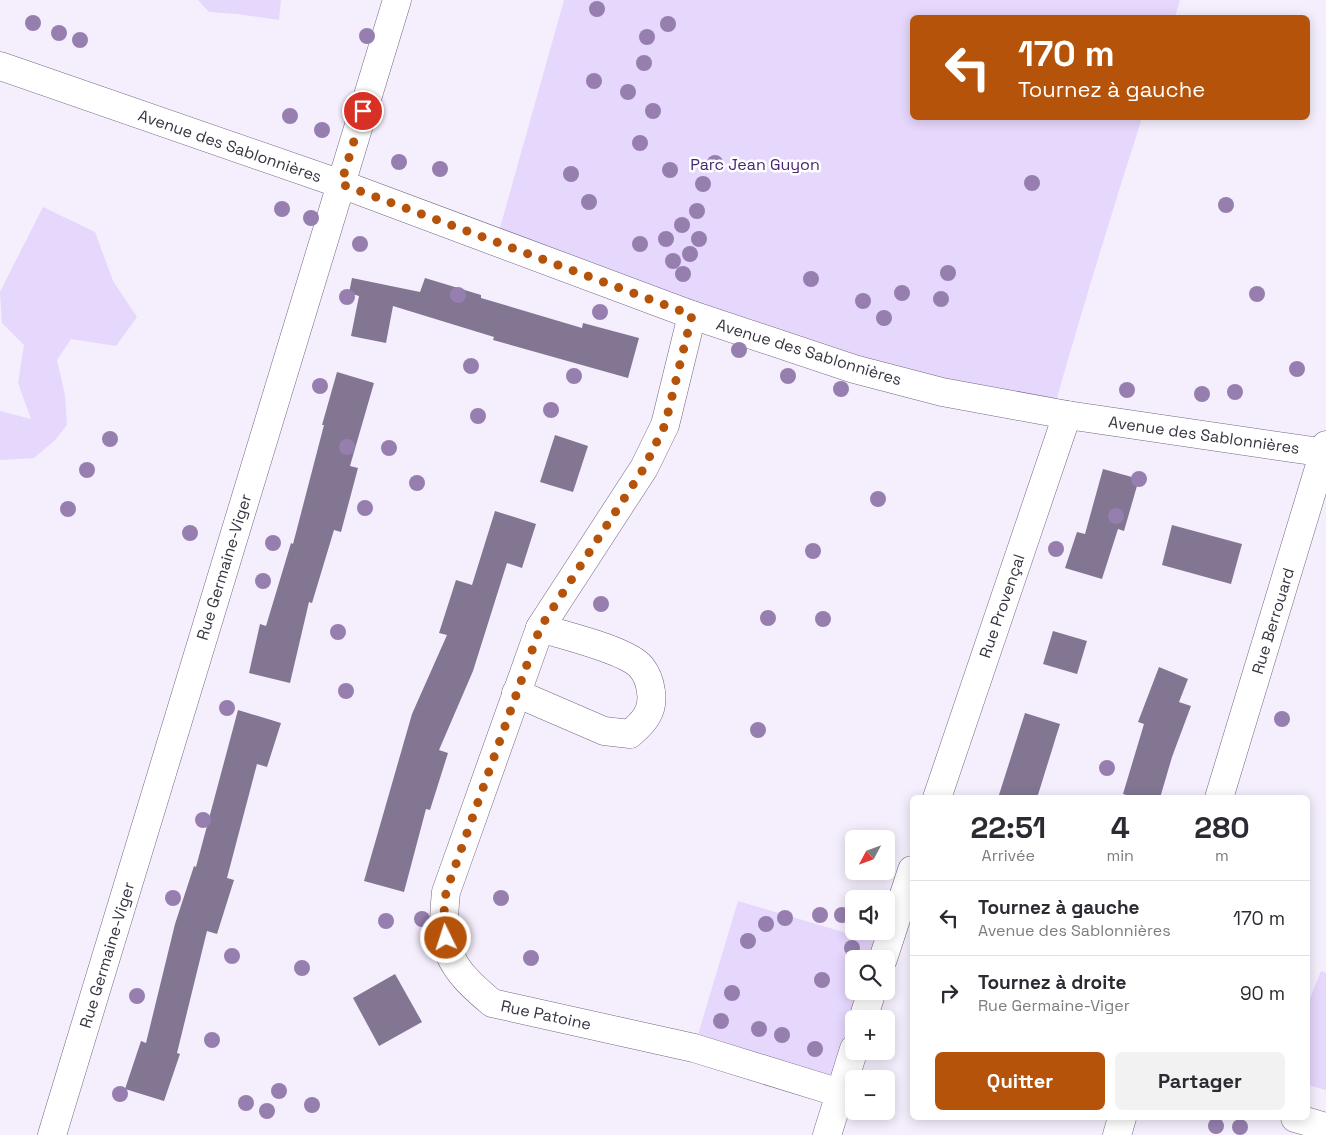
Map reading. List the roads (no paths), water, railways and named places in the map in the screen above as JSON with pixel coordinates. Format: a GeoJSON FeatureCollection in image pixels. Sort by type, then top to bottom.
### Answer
{"type":"FeatureCollection","features":[{"type":"Feature","properties":{"kind":"street","name":"Rue Germaine-Viger"},"geometry":{"type":"LineString","coordinates":[[52,1135],[397,0]]}},
{"type":"Feature","properties":{"kind":"street","name":"Avenue des Sablonnières"},"geometry":{"type":"LineString","coordinates":[[0,66],[341,184],[692,315],[854,369],[942,392],[1067,415],[1325,450]]}},
{"type":"Feature","properties":{"kind":"street","name":"Rue Patoine"},"geometry":{"type":"LineString","coordinates":[[692,315],[665,425],[644,468],[540,628],[446,892],[443,923],[448,953],[467,981],[492,1003],[694,1048],[840,1093]]}},
{"type":"Feature","properties":{"kind":"street","name":"Rue Provençal"},"geometry":{"type":"LineString","coordinates":[[938,795],[1067,415]]}},
{"type":"Feature","properties":{"kind":"street","name":"Rue Berrouard"},"geometry":{"type":"LineString","coordinates":[[1220,795],[1325,450]]}},
{"type":"Feature","properties":{"kind":"street"},"geometry":{"type":"LineString","coordinates":[[516,693],[604,731],[630,734],[646,720],[652,701],[650,682],[641,666],[624,655],[540,628]]}},
{"type":"Feature","properties":{"kind":"street"},"geometry":{"type":"LineString","coordinates":[[886,950],[910,876]]}},
{"type":"Feature","properties":{"kind":"street"},"geometry":{"type":"LineString","coordinates":[[827,1135],[850,1060]]}},
{"type":"Feature","properties":{"kind":"street"},"geometry":{"type":"LineString","coordinates":[[1117,1135],[1121,1120]]}},
{"type":"Feature","properties":{"kind":"street"},"geometry":{"type":"LineString","coordinates":[[1302,1120],[1326,1127]]}},
{"type":"Feature","properties":{"kind":"park label","name":"Parc Jean Guyon"},"geometry":{"type":"Point","coordinates":[755,164]}}]}
